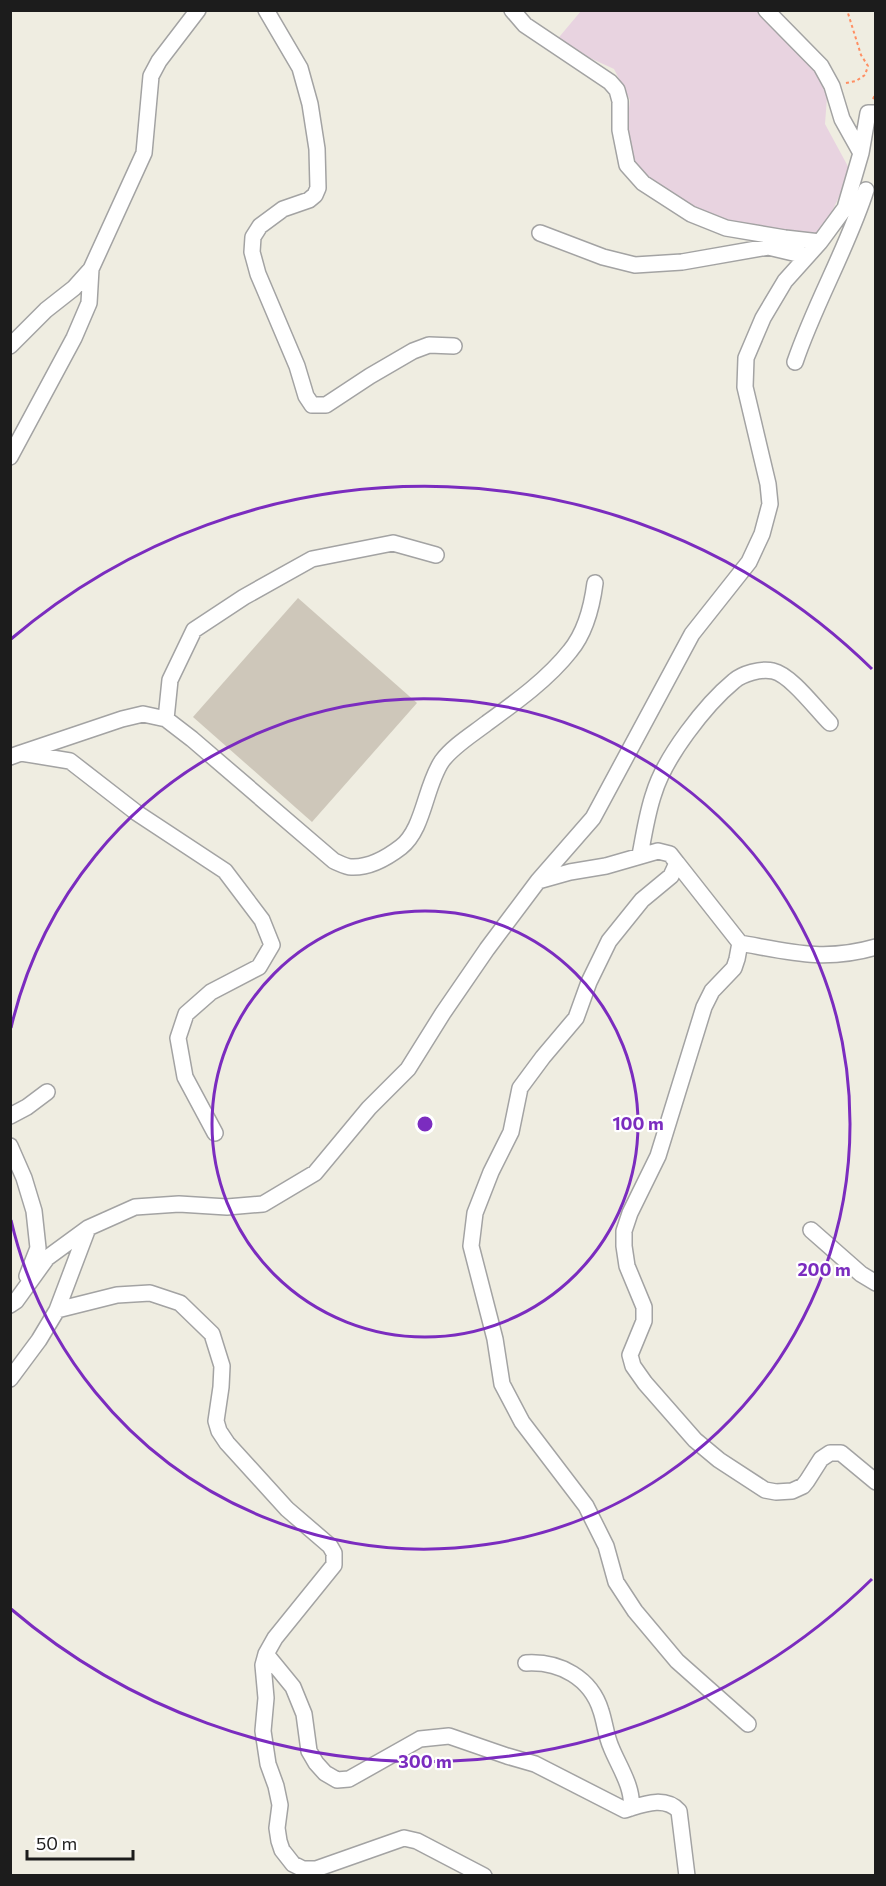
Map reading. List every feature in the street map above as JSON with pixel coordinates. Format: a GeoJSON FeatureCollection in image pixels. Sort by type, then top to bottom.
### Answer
{"type":"FeatureCollection","features":[{"type":"Feature","properties":{"kind":"street"},"geometry":{"type":"LineString","coordinates":[[10,346],[46,310],[74,288],[91,268],[144,153],[151,76],[159,61],[198,10]]}},
{"type":"Feature","properties":{"kind":"street"},"geometry":{"type":"LineString","coordinates":[[266,10],[300,68],[310,104],[317,149],[318,188],[309,200],[283,209],[261,226],[254,237],[252,252],[258,274],[297,366],[306,396],[312,405],[326,405],[413,351],[429,345],[454,346]]}},
{"type":"Feature","properties":{"kind":"street"},"geometry":{"type":"LineString","coordinates":[[512,10],[525,25],[610,82],[617,90],[620,101],[620,130],[627,165],[642,183],[691,214],[726,228],[820,242]]}},
{"type":"Feature","properties":{"kind":"street"},"geometry":{"type":"LineString","coordinates":[[766,10],[821,66],[832,86],[842,119],[861,153]]}},
{"type":"Feature","properties":{"kind":"street"},"geometry":{"type":"LineString","coordinates":[[13,1303],[47,1258],[88,1228],[135,1207],[179,1204],[227,1207],[263,1204],[315,1173],[369,1108],[408,1069],[442,1013],[538,881],[593,818],[692,634],[749,562],[762,534],[770,504],[768,484],[745,387],[746,358],[763,318],[785,281],[820,242],[845,208],[872,113]]}},
{"type":"Feature","properties":{"kind":"street"},"geometry":{"type":"LineString","coordinates":[[795,362],[804,336],[857,219],[871,194],[853,181]]}},
{"type":"Feature","properties":{"kind":"street"},"geometry":{"type":"LineString","coordinates":[[540,233],[635,265],[682,262],[768,247],[806,256]]}},
{"type":"Feature","properties":{"kind":"street"},"geometry":{"type":"LineString","coordinates":[[10,457],[74,338],[89,303],[91,268]]}},
{"type":"Feature","properties":{"kind":"street"},"geometry":{"type":"LineString","coordinates":[[166,719],[171,680],[195,630],[243,597],[312,559],[393,543],[436,555]]}},
{"type":"Feature","properties":{"kind":"street"},"geometry":{"type":"LineString","coordinates":[[16,755],[122,719],[143,714],[166,719],[334,861],[351,867],[375,863],[403,845],[420,820],[430,785],[443,760],[540,682],[571,650],[586,621],[595,583]]}},
{"type":"Feature","properties":{"kind":"street"},"geometry":{"type":"LineString","coordinates":[[640,855],[654,792],[675,749],[703,714],[735,680],[755,672],[773,670],[788,678],[830,723]]}},
{"type":"Feature","properties":{"kind":"street"},"geometry":{"type":"LineString","coordinates":[[16,755],[70,761],[137,813],[225,871],[262,920],[272,945],[259,967],[211,992],[186,1014],[178,1038],[185,1077],[215,1133]]}},
{"type":"Feature","properties":{"kind":"street"},"geometry":{"type":"LineString","coordinates":[[538,881],[570,872],[606,866],[658,851],[670,854],[740,943],[812,956],[840,955],[876,947]]}},
{"type":"Feature","properties":{"kind":"street"},"geometry":{"type":"LineString","coordinates":[[677,863],[670,876],[642,900],[609,941],[589,982],[576,1018],[520,1088],[511,1132],[491,1172],[475,1213],[471,1246],[495,1339],[502,1384],[522,1422],[586,1506],[606,1546],[616,1582],[635,1611],[676,1661],[748,1724]]}},
{"type":"Feature","properties":{"kind":"street"},"geometry":{"type":"LineString","coordinates":[[740,943],[734,968],[712,991],[704,1007],[658,1156],[630,1213],[624,1231],[627,1266],[644,1307],[644,1321],[630,1355],[633,1366],[645,1383],[695,1440],[719,1460],[765,1490],[792,1491],[802,1486],[821,1459],[830,1453],[841,1453],[876,1482]]}},
{"type":"Feature","properties":{"kind":"street"},"geometry":{"type":"LineString","coordinates":[[10,1116],[47,1092]]}},
{"type":"Feature","properties":{"kind":"street"},"geometry":{"type":"LineString","coordinates":[[10,1146],[31,1198],[38,1248],[13,1303]]}},
{"type":"Feature","properties":{"kind":"street"},"geometry":{"type":"LineString","coordinates":[[10,1379],[39,1340],[57,1310],[88,1228]]}},
{"type":"Feature","properties":{"kind":"street"},"geometry":{"type":"LineString","coordinates":[[811,1230],[861,1274],[876,1283]]}},
{"type":"Feature","properties":{"kind":"street"},"geometry":{"type":"LineString","coordinates":[[57,1310],[117,1295],[150,1293],[180,1303],[212,1334],[222,1366],[216,1421],[219,1431],[227,1443],[287,1509],[330,1546],[334,1553],[334,1564],[326,1577],[275,1638],[263,1665],[266,1698],[263,1731],[268,1764],[280,1805],[277,1828],[282,1850],[293,1864],[303,1869],[316,1869],[404,1838],[417,1841],[484,1875]]}},
{"type":"Feature","properties":{"kind":"street"},"geometry":{"type":"LineString","coordinates":[[266,1654],[293,1687],[304,1714],[309,1751],[316,1763],[337,1780],[349,1779],[420,1739],[449,1736],[535,1764],[625,1810],[653,1802],[673,1805],[678,1811],[687,1875]]}},
{"type":"Feature","properties":{"kind":"street"},"geometry":{"type":"LineString","coordinates":[[526,1663],[541,1662],[555,1665],[582,1681],[592,1692],[601,1712],[609,1743],[630,1792],[631,1808]]}},
{"type":"Feature","properties":{"kind":"path"},"geometry":{"type":"LineString","coordinates":[[832,86],[856,81],[865,75],[868,66],[861,55],[847,10]]}},
{"type":"Feature","properties":{"kind":"shaded area"},"geometry":{"type":"Polygon","coordinates":[[[581,11],[761,11],[828,84],[825,124],[851,172],[824,228],[807,243],[706,220],[632,174],[624,151],[630,100],[614,69],[555,42],[581,11]]]}},
{"type":"Feature","properties":{"kind":"building"},"geometry":{"type":"Polygon","coordinates":[[[298,598],[417,703],[312,822],[193,717],[298,598]]]}}]}
